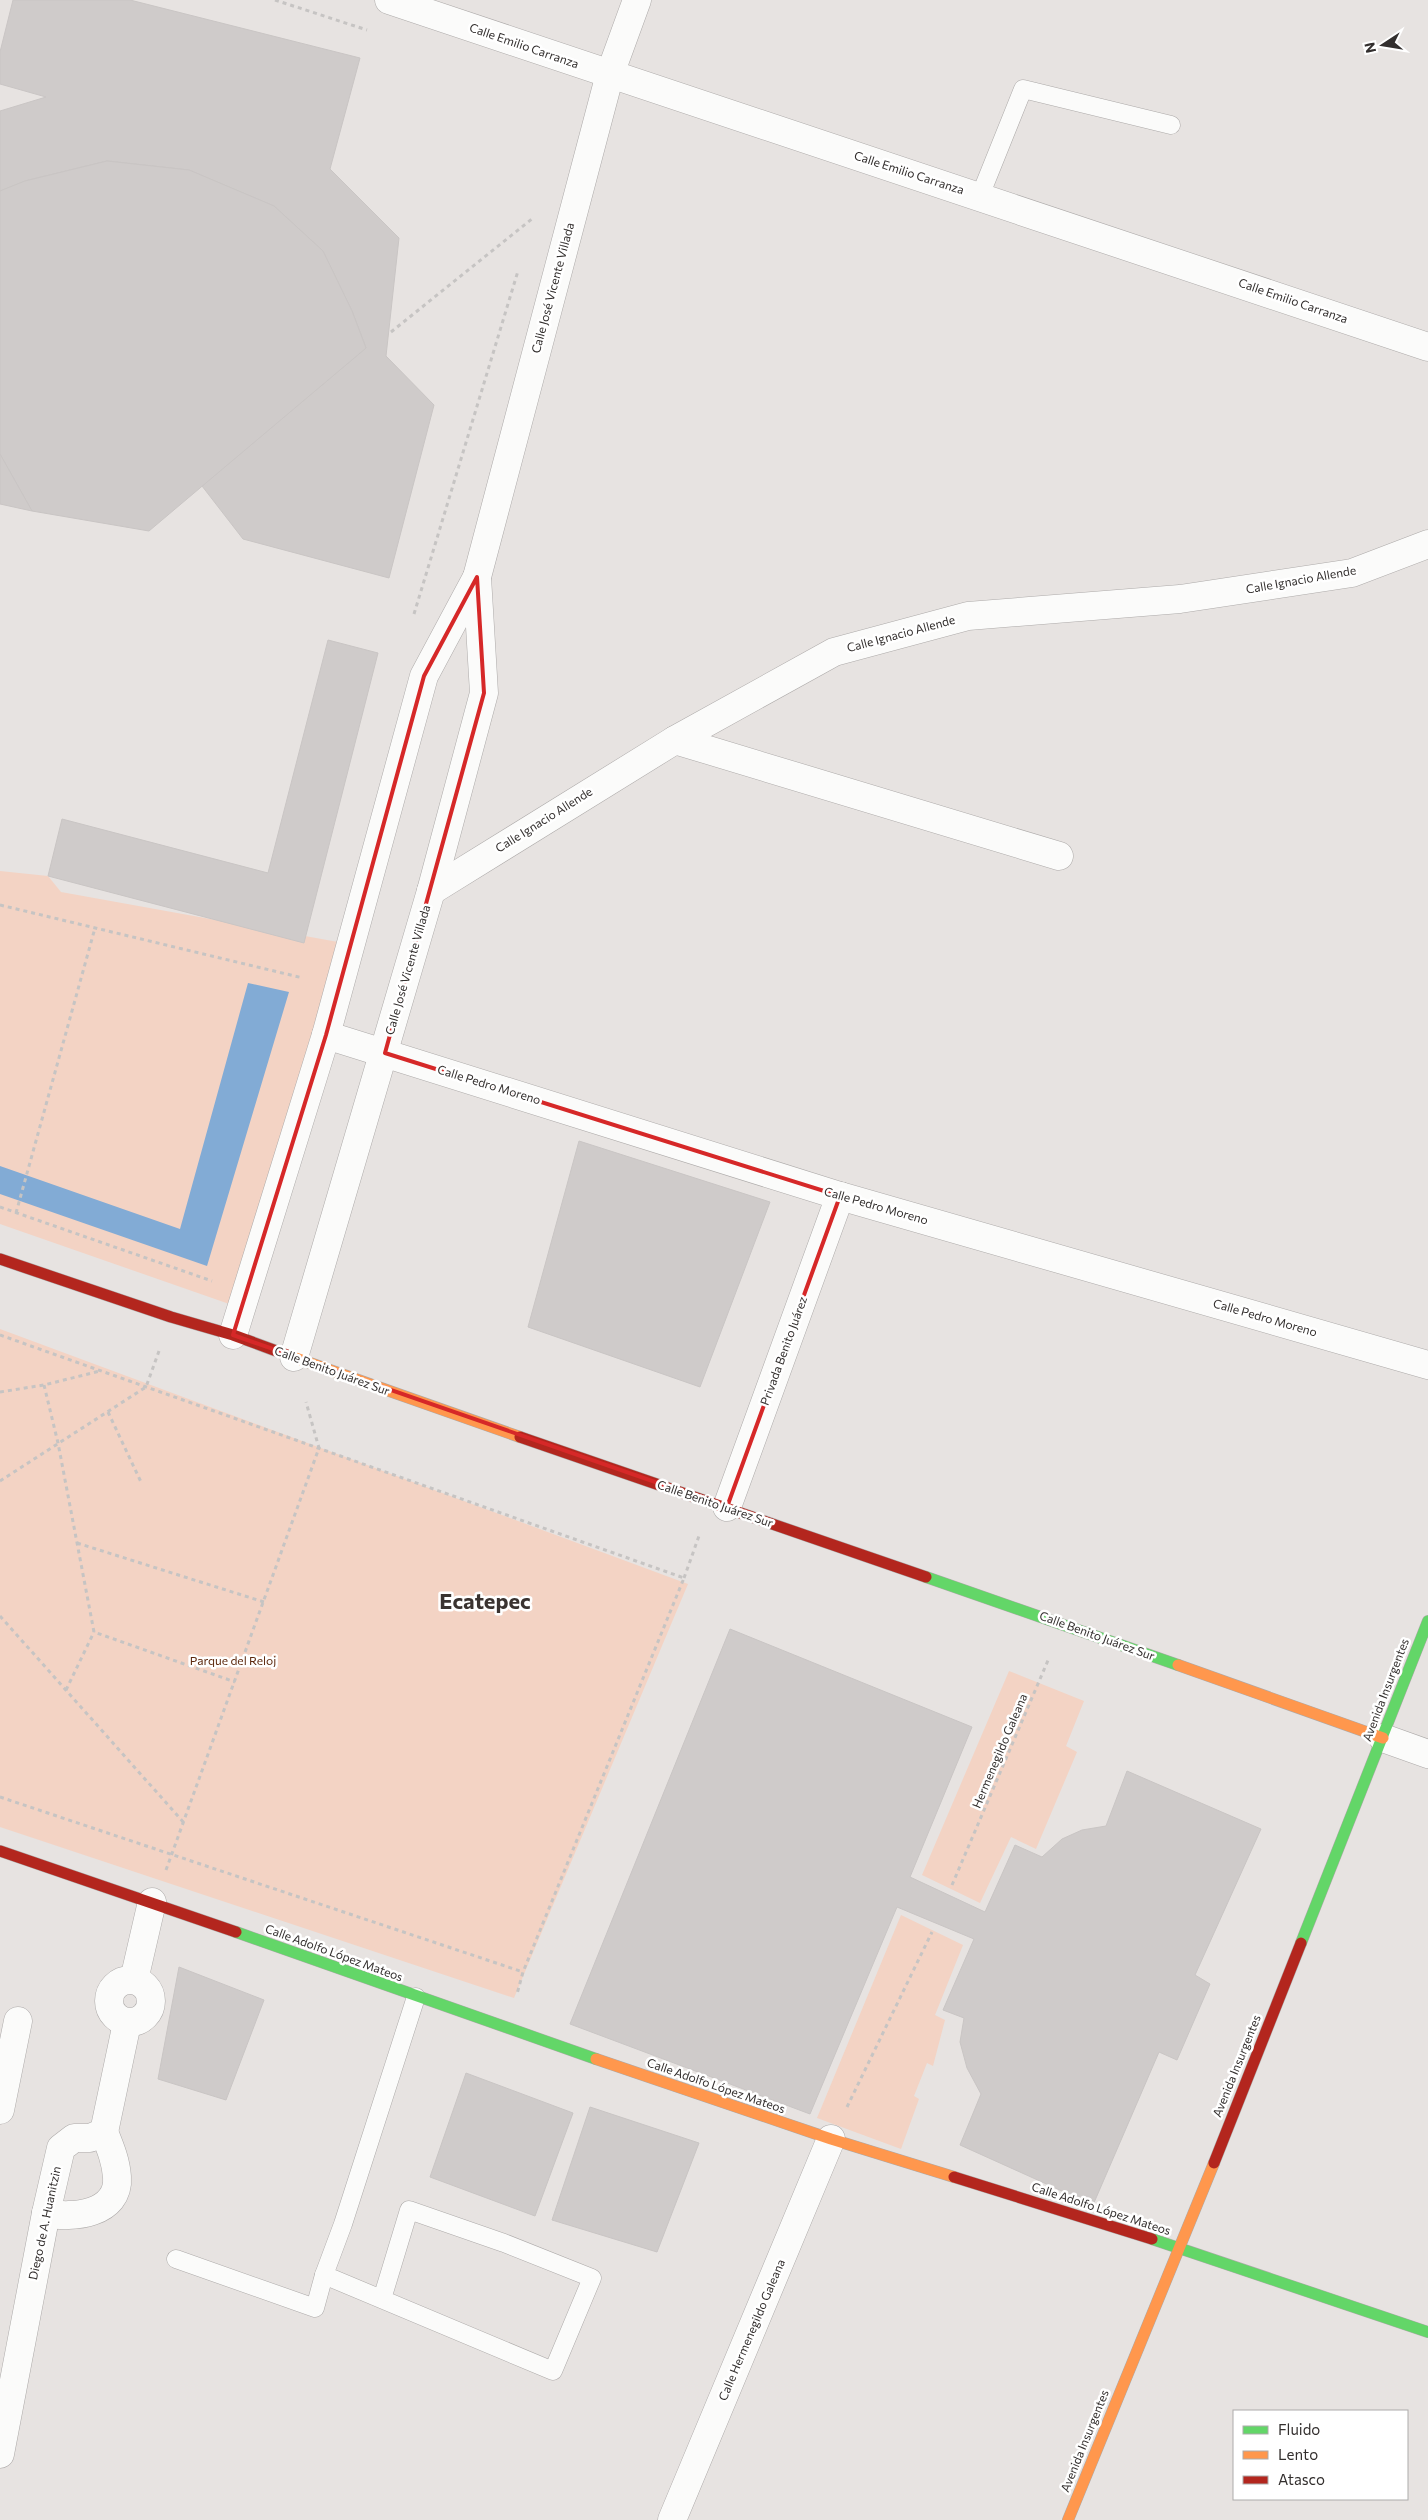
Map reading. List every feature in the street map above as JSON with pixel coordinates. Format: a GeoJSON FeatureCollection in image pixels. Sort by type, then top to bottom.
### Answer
{"type":"FeatureCollection","features":[{"type":"Feature","properties":{"kind":"street","name":"Calle Emilio Carranza"},"geometry":{"type":"LineString","coordinates":[[389,0],[1428,347]]}},
{"type":"Feature","properties":{"kind":"street","name":"Calle José Vicente Villada"},"geometry":{"type":"LineString","coordinates":[[233,1336],[326,1035],[424,676],[477,577],[610,74],[636,0]]}},
{"type":"Feature","properties":{"kind":"street","name":"Calle Ignacio Allende"},"geometry":{"type":"LineString","coordinates":[[431,890],[675,740],[834,652],[958,619],[1180,599],[1352,573],[1428,544]]}},
{"type":"Feature","properties":{"kind":"street","name":"Calle José Vicente Villada"},"geometry":{"type":"LineString","coordinates":[[294,1357],[385,1053],[484,693],[477,577]]}},
{"type":"Feature","properties":{"kind":"street"},"geometry":{"type":"LineString","coordinates":[[675,740],[1059,856]]}},
{"type":"Feature","properties":{"kind":"street","name":"Calle Pedro Moreno"},"geometry":{"type":"LineString","coordinates":[[326,1035],[840,1196],[1428,1365]]}},
{"type":"Feature","properties":{"kind":"street","name":"Privada Benito Juárez"},"geometry":{"type":"LineString","coordinates":[[719,1505],[840,1196]]}},
{"type":"Feature","properties":{"kind":"street","name":"Calle Benito Juárez Sur"},"geometry":{"type":"LineString","coordinates":[[0,1258],[171,1317],[233,1336],[1064,1624],[1428,1754]]}},
{"type":"Feature","properties":{"kind":"street","name":"Avenida Insurgentes"},"geometry":{"type":"LineString","coordinates":[[1068,2520],[1428,1621]]}},
{"type":"Feature","properties":{"kind":"street","name":"Calle Adolfo López Mateos"},"geometry":{"type":"LineString","coordinates":[[0,1852],[152,1902],[416,1997],[831,2139],[1178,2248],[1428,2332]]}},
{"type":"Feature","properties":{"kind":"street"},"geometry":{"type":"LineString","coordinates":[[46,2214],[63,2217],[78,2216],[110,2201],[116,2190],[118,2178],[104,2132],[127,2023],[141,2020],[150,2009],[151,2002],[147,1989],[134,1980],[152,1902]]}},
{"type":"Feature","properties":{"kind":"street"},"geometry":{"type":"LineString","coordinates":[[0,2110],[18,2021]]}},
{"type":"Feature","properties":{"kind":"street","name":"Diego de A. Huanitzin"},"geometry":{"type":"LineString","coordinates":[[0,2454],[46,2214],[61,2148],[74,2138],[90,2138],[104,2132]]}},
{"type":"Feature","properties":{"kind":"street","name":"Calle Hermenegildo Galeana"},"geometry":{"type":"LineString","coordinates":[[672,2520],[831,2139]]}},
{"type":"Feature","properties":{"kind":"lane"},"geometry":{"type":"LineString","coordinates":[[980,196],[1023,89],[1171,125]]}},
{"type":"Feature","properties":{"kind":"lane"},"geometry":{"type":"LineString","coordinates":[[176,2259],[315,2308],[324,2275],[343,2224],[416,1997]]}},
{"type":"Feature","properties":{"kind":"lane"},"geometry":{"type":"LineString","coordinates":[[324,2275],[553,2371],[592,2278],[504,2243],[409,2210],[382,2298]]}},
{"type":"Feature","properties":{"kind":"path"},"geometry":{"type":"LineString","coordinates":[[275,0],[376,33]]}},
{"type":"Feature","properties":{"kind":"path"},"geometry":{"type":"LineString","coordinates":[[391,332],[534,218],[531,227]]}},
{"type":"Feature","properties":{"kind":"path"},"geometry":{"type":"LineString","coordinates":[[413,617],[519,265]]}},
{"type":"Feature","properties":{"kind":"path"},"geometry":{"type":"LineString","coordinates":[[0,905],[303,978]]}},
{"type":"Feature","properties":{"kind":"path"},"geometry":{"type":"LineString","coordinates":[[16,1213],[95,928]]}},
{"type":"Feature","properties":{"kind":"path"},"geometry":{"type":"LineString","coordinates":[[301,988],[306,969]]}},
{"type":"Feature","properties":{"kind":"path"},"geometry":{"type":"LineString","coordinates":[[0,1207],[214,1282],[216,1272]]}},
{"type":"Feature","properties":{"kind":"path"},"geometry":{"type":"LineString","coordinates":[[0,1335],[684,1578]]}},
{"type":"Feature","properties":{"kind":"path"},"geometry":{"type":"LineString","coordinates":[[0,1392],[100,1371]]}},
{"type":"Feature","properties":{"kind":"path"},"geometry":{"type":"LineString","coordinates":[[44,1384],[78,1543],[94,1632],[66,1690]]}},
{"type":"Feature","properties":{"kind":"path"},"geometry":{"type":"LineString","coordinates":[[0,1480],[146,1387]]}},
{"type":"Feature","properties":{"kind":"path"},"geometry":{"type":"LineString","coordinates":[[108,1412],[141,1482]]}},
{"type":"Feature","properties":{"kind":"path"},"geometry":{"type":"LineString","coordinates":[[173,1855],[319,1448]]}},
{"type":"Feature","properties":{"kind":"path"},"geometry":{"type":"LineString","coordinates":[[0,1797],[523,1972],[684,1578],[719,1505]]}},
{"type":"Feature","properties":{"kind":"path"},"geometry":{"type":"LineString","coordinates":[[78,1543],[264,1602]]}},
{"type":"Feature","properties":{"kind":"path"},"geometry":{"type":"LineString","coordinates":[[0,1616],[184,1824]]}},
{"type":"Feature","properties":{"kind":"path","name":"Hermenegildo Galeana"},"geometry":{"type":"LineString","coordinates":[[952,1885],[1064,1624]]}},
{"type":"Feature","properties":{"kind":"path"},"geometry":{"type":"LineString","coordinates":[[94,1632],[235,1682]]}},
{"type":"Feature","properties":{"kind":"path"},"geometry":{"type":"LineString","coordinates":[[831,2139],[932,1932]]}},
{"type":"Feature","properties":{"kind":"highlighted area"},"geometry":{"type":"Polygon","coordinates":[[[477,577],[484,693],[385,1053],[840,1196],[727,1507],[233,1335],[326,1035],[424,676],[477,577]]]}},
{"type":"Feature","properties":{"kind":"green space"},"geometry":{"type":"Polygon","coordinates":[[[0,871],[48,876],[61,892],[338,942],[235,1306],[0,1224],[0,871]]]}},
{"type":"Feature","properties":{"kind":"green space","name":"Parque del Reloj"},"geometry":{"type":"Polygon","coordinates":[[[0,1329],[688,1584],[514,1998],[0,1827],[0,1329]]]}},
{"type":"Feature","properties":{"kind":"green space"},"geometry":{"type":"Polygon","coordinates":[[[1009,1671],[1084,1701],[1066,1746],[1077,1752],[1036,1849],[1011,1837],[980,1903],[922,1875],[1009,1671]]]}},
{"type":"Feature","properties":{"kind":"green space"},"geometry":{"type":"Polygon","coordinates":[[[901,1915],[963,1945],[935,2015],[945,2020],[933,2066],[927,2063],[914,2096],[919,2099],[901,2149],[817,2118],[901,1915]]]}},
{"type":"Feature","properties":{"kind":"water"},"geometry":{"type":"Polygon","coordinates":[[[248,983],[289,992],[207,1266],[0,1194],[0,1166],[180,1229],[248,983]]]}},
{"type":"Feature","properties":{"kind":"building"},"geometry":{"type":"Polygon","coordinates":[[[13,0],[130,0],[360,58],[330,169],[399,238],[386,356],[434,405],[389,578],[243,539],[202,486],[366,348],[352,311],[323,251],[274,206],[189,170],[107,161],[25,181],[0,191],[0,111],[46,97],[0,84],[0,52],[13,0]]]}},
{"type":"Feature","properties":{"kind":"building"},"geometry":{"type":"Polygon","coordinates":[[[107,161],[189,170],[274,206],[323,251],[352,311],[366,348],[149,531],[32,511],[0,454],[0,191],[25,181],[107,161]]]}},
{"type":"Feature","properties":{"kind":"building"},"geometry":{"type":"Polygon","coordinates":[[[0,454],[32,511],[0,504],[0,454]]]}},
{"type":"Feature","properties":{"kind":"building"},"geometry":{"type":"Polygon","coordinates":[[[328,640],[378,653],[304,943],[48,876],[62,819],[268,873],[328,640]]]}},
{"type":"Feature","properties":{"kind":"building"},"geometry":{"type":"Polygon","coordinates":[[[579,1141],[770,1202],[700,1387],[528,1327],[579,1141]]]}},
{"type":"Feature","properties":{"kind":"building"},"geometry":{"type":"Polygon","coordinates":[[[730,1629],[972,1727],[910,1877],[985,1912],[1015,1845],[1042,1857],[1062,1839],[1082,1830],[1106,1826],[1127,1771],[1261,1829],[1195,1975],[1210,1984],[1177,2060],[1159,2052],[1093,2205],[960,2145],[981,2094],[967,2068],[960,2042],[964,2018],[943,2010],[974,1939],[897,1907],[810,2114],[570,2024],[730,1629]]]}},
{"type":"Feature","properties":{"kind":"building"},"geometry":{"type":"Polygon","coordinates":[[[179,1967],[264,2000],[226,2100],[158,2079],[179,1967]]]}},
{"type":"Feature","properties":{"kind":"building"},"geometry":{"type":"Polygon","coordinates":[[[466,2073],[573,2113],[535,2216],[430,2177],[466,2073]]]}},
{"type":"Feature","properties":{"kind":"building"},"geometry":{"type":"Polygon","coordinates":[[[590,2107],[699,2143],[657,2252],[552,2220],[590,2107]]]}},
{"type":"Feature","properties":{"kind":"traffic: fast"},"geometry":{"type":"LineString","coordinates":[[926,1577],[1178,1665]]}},
{"type":"Feature","properties":{"kind":"traffic: fast"},"geometry":{"type":"LineString","coordinates":[[1301,1943],[1428,1621]]}},
{"type":"Feature","properties":{"kind":"traffic: fast"},"geometry":{"type":"LineString","coordinates":[[236,1932],[596,2059]]}},
{"type":"Feature","properties":{"kind":"traffic: fast"},"geometry":{"type":"LineString","coordinates":[[1152,2239],[1428,2332]]}},
{"type":"Feature","properties":{"kind":"traffic: slow"},"geometry":{"type":"LineString","coordinates":[[290,1356],[520,1437]]}},
{"type":"Feature","properties":{"kind":"traffic: slow"},"geometry":{"type":"LineString","coordinates":[[1178,1665],[1383,1738]]}},
{"type":"Feature","properties":{"kind":"traffic: slow"},"geometry":{"type":"LineString","coordinates":[[596,2059],[831,2139],[954,2177]]}},
{"type":"Feature","properties":{"kind":"traffic: slow"},"geometry":{"type":"LineString","coordinates":[[1068,2520],[1214,2163]]}},
{"type":"Feature","properties":{"kind":"traffic: jam"},"geometry":{"type":"LineString","coordinates":[[0,1259],[171,1317],[233,1335],[290,1356]]}},
{"type":"Feature","properties":{"kind":"traffic: jam"},"geometry":{"type":"LineString","coordinates":[[520,1437],[926,1577]]}},
{"type":"Feature","properties":{"kind":"traffic: jam"},"geometry":{"type":"LineString","coordinates":[[0,1851],[236,1932]]}},
{"type":"Feature","properties":{"kind":"traffic: jam"},"geometry":{"type":"LineString","coordinates":[[1214,2163],[1301,1943]]}},
{"type":"Feature","properties":{"kind":"traffic: jam"},"geometry":{"type":"LineString","coordinates":[[954,2177],[1152,2239]]}},
{"type":"Feature","properties":{"kind":"district","name":"Ecatepec"},"geometry":{"type":"Point","coordinates":[485,1601]}}]}
